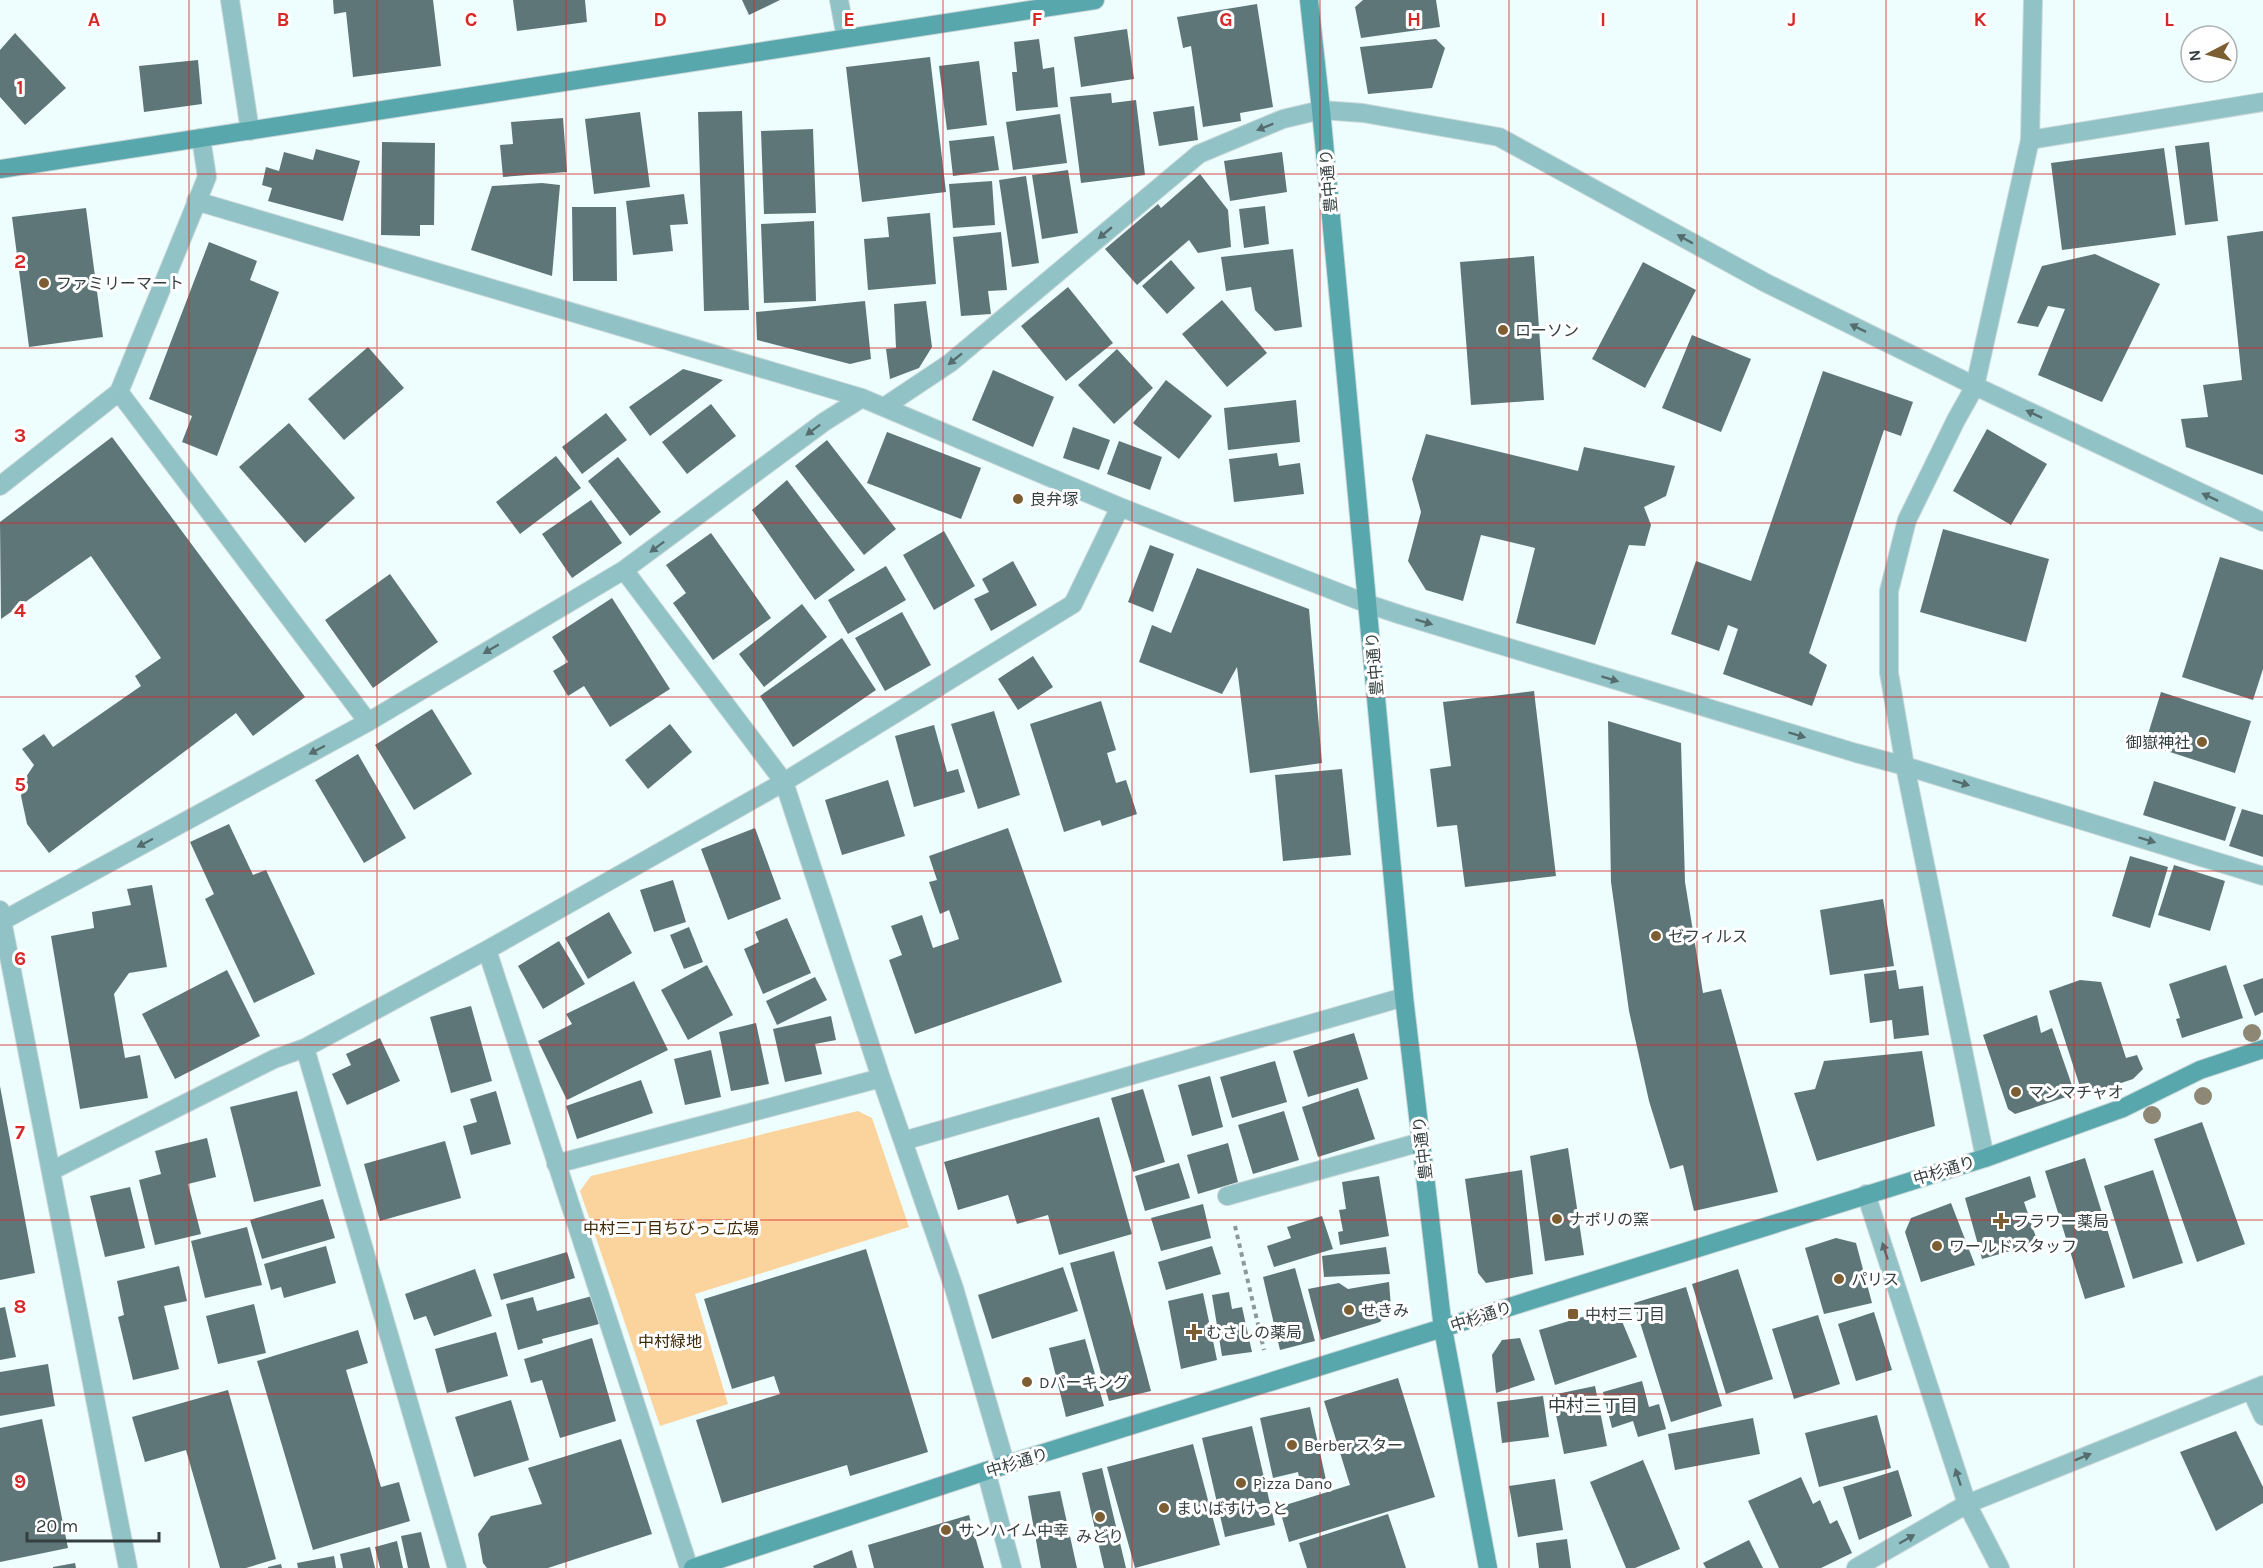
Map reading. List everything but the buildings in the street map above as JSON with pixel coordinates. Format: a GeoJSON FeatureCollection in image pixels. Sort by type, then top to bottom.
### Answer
{"type":"FeatureCollection","features":[{"type":"Feature","properties":{"kind":"street"},"geometry":{"type":"LineString","coordinates":[[230,0],[250,130]]}},
{"type":"Feature","properties":{"kind":"street"},"geometry":{"type":"LineString","coordinates":[[839,0],[846,38]]}},
{"type":"Feature","properties":{"kind":"street"},"geometry":{"type":"LineString","coordinates":[[0,169],[1095,0]]}},
{"type":"Feature","properties":{"kind":"street","name":"豊中通り"},"geometry":{"type":"LineString","coordinates":[[1309,0],[1404,997],[1443,1329],[1488,1568]]}},
{"type":"Feature","properties":{"kind":"street"},"geometry":{"type":"LineString","coordinates":[[1985,1158],[1888,674],[1889,591],[1907,520],[1975,386],[2030,140],[2033,0]]}},
{"type":"Feature","properties":{"kind":"street"},"geometry":{"type":"LineString","coordinates":[[2030,140],[2263,102]]}},
{"type":"Feature","properties":{"kind":"street"},"geometry":{"type":"LineString","coordinates":[[884,407],[950,363],[1199,154],[1283,119],[1321,110],[1363,113],[1499,137],[1766,283],[1975,386],[2263,522]]}},
{"type":"Feature","properties":{"kind":"street"},"geometry":{"type":"LineString","coordinates":[[0,486],[119,392],[207,177],[201,138]]}},
{"type":"Feature","properties":{"kind":"street"},"geometry":{"type":"LineString","coordinates":[[196,201],[862,398],[1120,507],[1368,604],[1822,743],[1905,765],[2263,876]]}},
{"type":"Feature","properties":{"kind":"street"},"geometry":{"type":"LineString","coordinates":[[119,392],[368,722]]}},
{"type":"Feature","properties":{"kind":"street"},"geometry":{"type":"LineString","coordinates":[[128,1568],[51,1170],[4,953],[1,914],[368,722],[624,570],[824,422],[862,398]]}},
{"type":"Feature","properties":{"kind":"street"},"geometry":{"type":"LineString","coordinates":[[51,1170],[274,1059],[305,1048],[487,950],[784,782],[1073,604],[1120,507]]}},
{"type":"Feature","properties":{"kind":"street"},"geometry":{"type":"LineString","coordinates":[[624,570],[784,782],[881,1078],[954,1288],[1006,1466]]}},
{"type":"Feature","properties":{"kind":"street"},"geometry":{"type":"LineString","coordinates":[[487,950],[691,1568]]}},
{"type":"Feature","properties":{"kind":"street"},"geometry":{"type":"LineString","coordinates":[[903,1142],[1404,997]]}},
{"type":"Feature","properties":{"kind":"street"},"geometry":{"type":"LineString","coordinates":[[305,1048],[457,1568]]}},
{"type":"Feature","properties":{"kind":"street","name":"中杉通り"},"geometry":{"type":"LineString","coordinates":[[691,1568],[986,1472],[1985,1158],[2123,1108],[2200,1070],[2263,1049]]}},
{"type":"Feature","properties":{"kind":"street"},"geometry":{"type":"LineString","coordinates":[[556,1164],[881,1078]]}},
{"type":"Feature","properties":{"kind":"street"},"geometry":{"type":"LineString","coordinates":[[1227,1196],[1421,1142]]}},
{"type":"Feature","properties":{"kind":"street"},"geometry":{"type":"LineString","coordinates":[[1866,1194],[1967,1504],[2000,1568]]}},
{"type":"Feature","properties":{"kind":"street"},"geometry":{"type":"LineString","coordinates":[[1856,1568],[1967,1504],[2257,1387],[2263,1416]]}},
{"type":"Feature","properties":{"kind":"street"},"geometry":{"type":"LineString","coordinates":[[986,1472],[1012,1568]]}},
{"type":"Feature","properties":{"kind":"path"},"geometry":{"type":"LineString","coordinates":[[1227,1196],[1272,1382]]}},
{"type":"Feature","properties":{"kind":"green space","name":"中村三丁目ちびっこ広場"},"geometry":{"type":"Polygon","coordinates":[[[858,1111],[872,1118],[909,1227],[695,1294],[728,1404],[660,1426],[580,1191],[591,1176],[858,1111]]]}},
{"type":"Feature","properties":{"kind":"place","name":"ファミリーマート"},"geometry":{"type":"Point","coordinates":[44,283]}},
{"type":"Feature","properties":{"kind":"place","name":"ローソン"},"geometry":{"type":"Point","coordinates":[1503,330]}},
{"type":"Feature","properties":{"kind":"place","name":"良弁塚"},"geometry":{"type":"Point","coordinates":[1018,499]}},
{"type":"Feature","properties":{"kind":"place","name":"御嶽神社"},"geometry":{"type":"Point","coordinates":[2202,742]}},
{"type":"Feature","properties":{"kind":"place","name":"ゼフィルス"},"geometry":{"type":"Point","coordinates":[1656,936]}},
{"type":"Feature","properties":{"kind":"place","name":"マンマチャオ"},"geometry":{"type":"Point","coordinates":[2016,1092]}},
{"type":"Feature","properties":{"kind":"place","name":"ナポリの窯"},"geometry":{"type":"Point","coordinates":[1557,1219]}},
{"type":"Feature","properties":{"kind":"place","name":"フラワー薬局"},"geometry":{"type":"Point","coordinates":[2001,1221]}},
{"type":"Feature","properties":{"kind":"place","name":"ワールドスタッフ"},"geometry":{"type":"Point","coordinates":[1937,1246]}},
{"type":"Feature","properties":{"kind":"place","name":"パリス"},"geometry":{"type":"Point","coordinates":[1839,1279]}},
{"type":"Feature","properties":{"kind":"place","name":"せきみ"},"geometry":{"type":"Point","coordinates":[1349,1310]}},
{"type":"Feature","properties":{"kind":"place","name":"中村三丁目"},"geometry":{"type":"Point","coordinates":[1573,1314]}},
{"type":"Feature","properties":{"kind":"place","name":"むさしの薬局"},"geometry":{"type":"Point","coordinates":[1194,1332]}},
{"type":"Feature","properties":{"kind":"place","name":"Dパーキング"},"geometry":{"type":"Point","coordinates":[1027,1382]}},
{"type":"Feature","properties":{"kind":"place","name":"Berber スター"},"geometry":{"type":"Point","coordinates":[1292,1445]}},
{"type":"Feature","properties":{"kind":"place","name":"Pizza Dano"},"geometry":{"type":"Point","coordinates":[1241,1483]}},
{"type":"Feature","properties":{"kind":"place","name":"まいばすけっと"},"geometry":{"type":"Point","coordinates":[1164,1508]}},
{"type":"Feature","properties":{"kind":"place","name":"みどり"},"geometry":{"type":"Point","coordinates":[1100,1517]}},
{"type":"Feature","properties":{"kind":"place","name":"サンハイム中幸"},"geometry":{"type":"Point","coordinates":[946,1530]}},
{"type":"Feature","properties":{"kind":"district","name":"中村三丁目"},"geometry":{"type":"Point","coordinates":[1593,1406]}},
{"type":"Feature","properties":{"kind":"park label","name":"中村緑地"},"geometry":{"type":"Point","coordinates":[670,1341]}}]}
